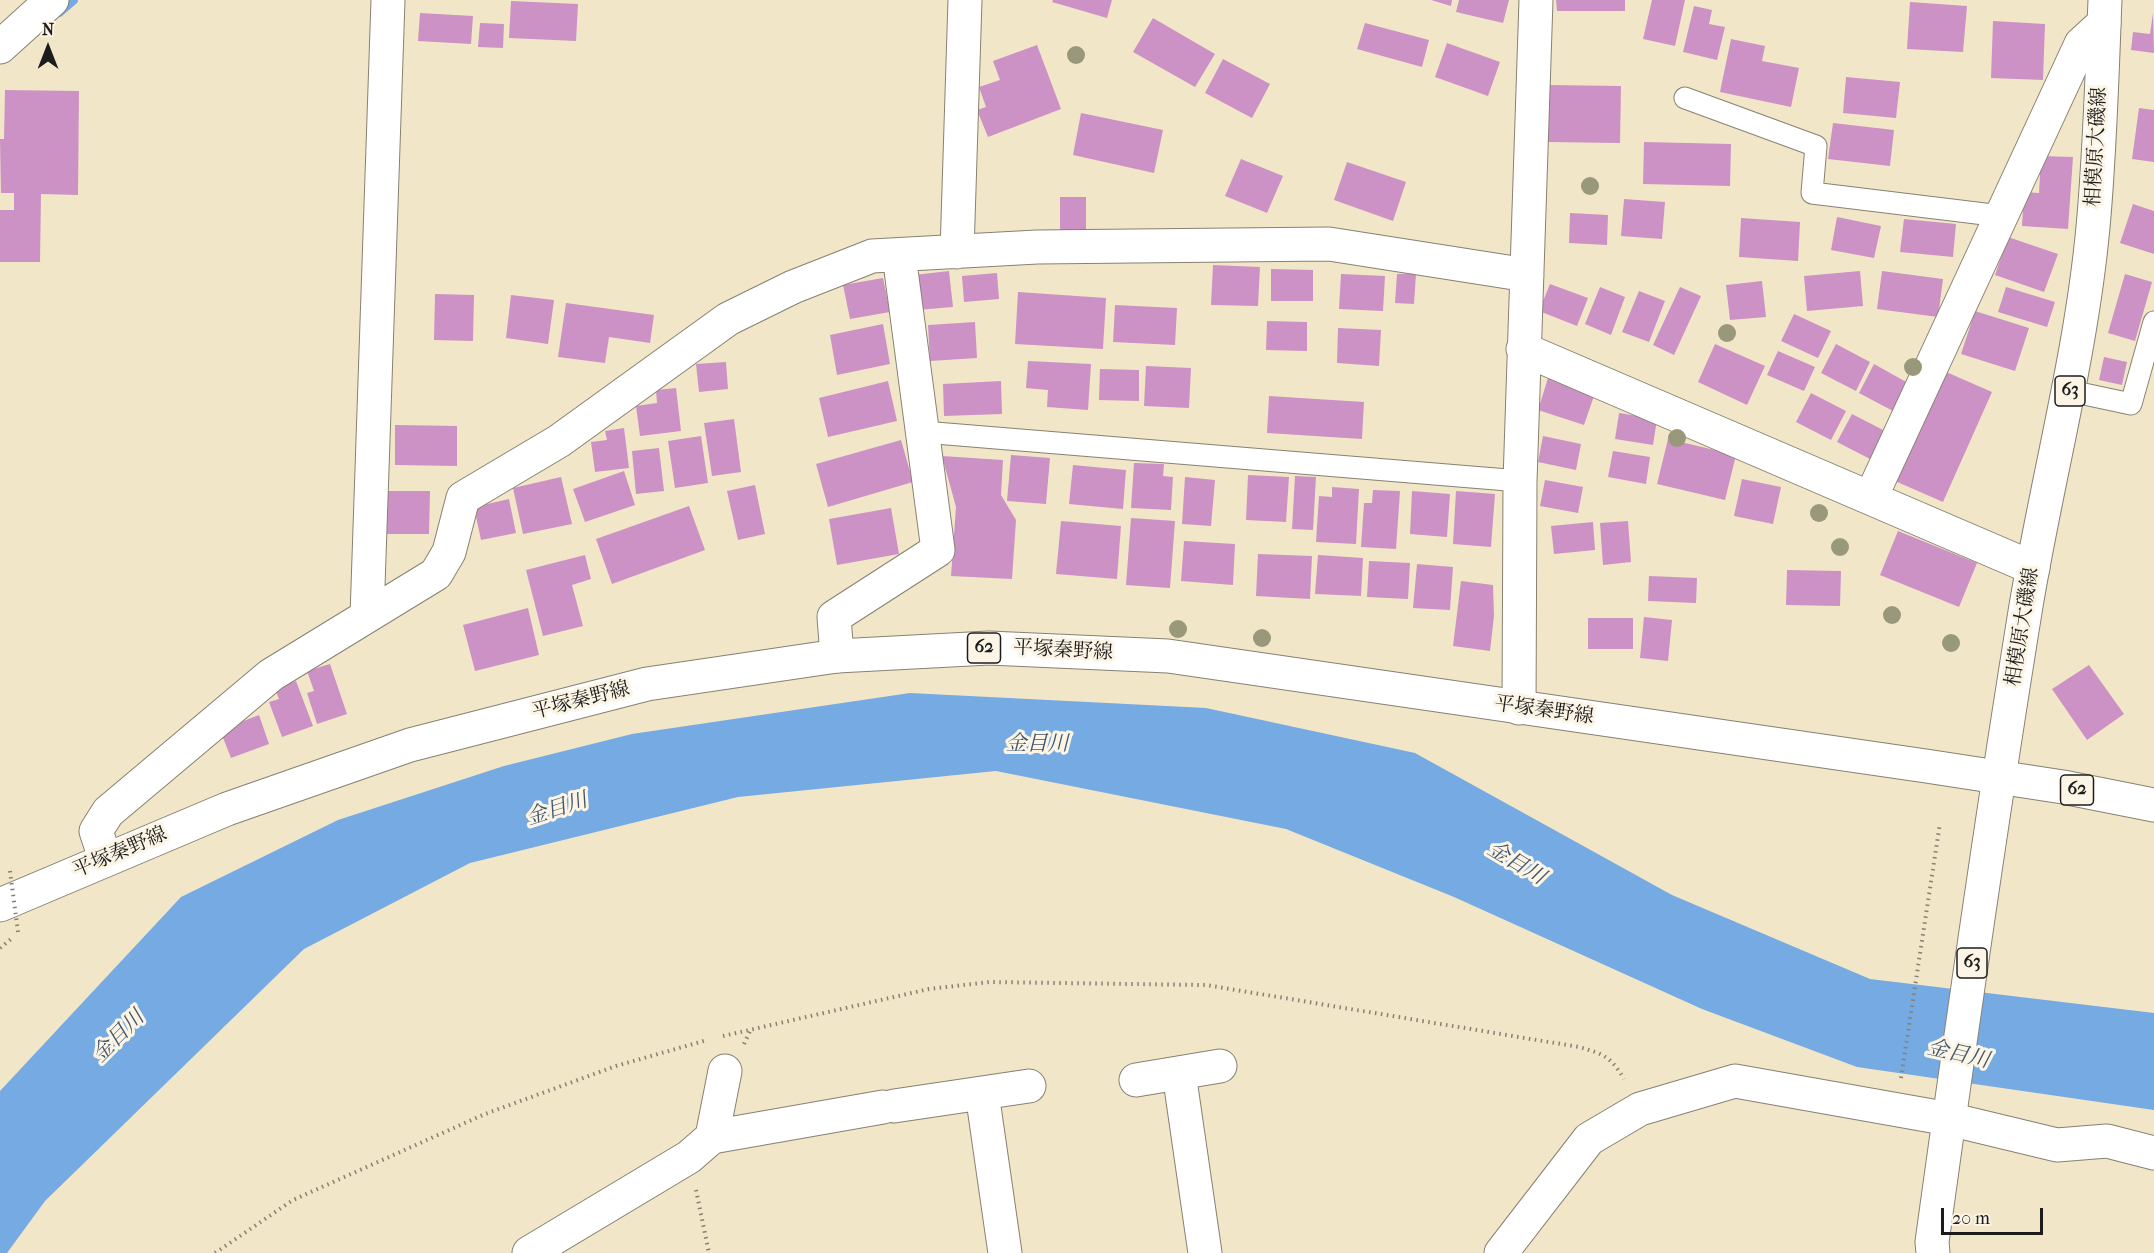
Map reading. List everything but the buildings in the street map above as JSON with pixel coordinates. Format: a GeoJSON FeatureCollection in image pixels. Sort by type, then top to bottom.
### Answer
{"type":"FeatureCollection","features":[{"type":"Feature","properties":{"kind":"street"},"geometry":{"type":"LineString","coordinates":[[0,47],[52,0]]}},
{"type":"Feature","properties":{"kind":"street"},"geometry":{"type":"LineString","coordinates":[[367,616],[388,0]]}},
{"type":"Feature","properties":{"kind":"street"},"geometry":{"type":"LineString","coordinates":[[957,252],[965,0]]}},
{"type":"Feature","properties":{"kind":"street"},"geometry":{"type":"LineString","coordinates":[[1519,708],[1523,349],[1536,0]]}},
{"type":"Feature","properties":{"kind":"street"},"geometry":{"type":"LineString","coordinates":[[1871,497],[2081,44],[2104,12]]}},
{"type":"Feature","properties":{"kind":"street","name":"相模原大磯線"},"geometry":{"type":"LineString","coordinates":[[1933,1253],[1932,1242],[1999,778],[2033,568],[2070,391],[2093,227],[2104,12]]}},
{"type":"Feature","properties":{"kind":"street"},"geometry":{"type":"LineString","coordinates":[[105,858],[96,831],[108,813],[271,675],[436,574],[449,552],[463,498],[559,441],[728,319],[793,287],[872,256],[1037,247],[1329,244],[1527,275]]}},
{"type":"Feature","properties":{"kind":"street"},"geometry":{"type":"LineString","coordinates":[[837,656],[834,617],[938,550],[899,255]]}},
{"type":"Feature","properties":{"kind":"street"},"geometry":{"type":"LineString","coordinates":[[1523,349],[2033,568]]}},
{"type":"Feature","properties":{"kind":"street","name":"平塚秦野線"},"geometry":{"type":"LineString","coordinates":[[0,905],[105,858],[227,808],[410,745],[647,684],[837,656],[989,648],[1168,656],[2063,787],[2154,805]]}},
{"type":"Feature","properties":{"kind":"street"},"geometry":{"type":"LineString","coordinates":[[1136,1080],[1220,1066]]}},
{"type":"Feature","properties":{"kind":"street"},"geometry":{"type":"LineString","coordinates":[[701,1147],[725,1071]]}},
{"type":"Feature","properties":{"kind":"street"},"geometry":{"type":"LineString","coordinates":[[1179,1073],[1205,1253]]}},
{"type":"Feature","properties":{"kind":"street"},"geometry":{"type":"LineString","coordinates":[[1501,1253],[1589,1139],[1640,1109],[1735,1081],[1951,1107],[2057,1145],[2107,1141],[2154,1153]]}},
{"type":"Feature","properties":{"kind":"street"},"geometry":{"type":"LineString","coordinates":[[529,1253],[701,1147],[889,1106],[1029,1086]]}},
{"type":"Feature","properties":{"kind":"street"},"geometry":{"type":"LineString","coordinates":[[982,1093],[1005,1253]]}},
{"type":"Feature","properties":{"kind":"lane"},"geometry":{"type":"LineString","coordinates":[[1685,98],[1816,146],[1812,193],[2001,216]]}},
{"type":"Feature","properties":{"kind":"lane"},"geometry":{"type":"LineString","coordinates":[[2070,391],[2131,404],[2154,322]]}},
{"type":"Feature","properties":{"kind":"lane"},"geometry":{"type":"LineString","coordinates":[[923,432],[1520,481]]}},
{"type":"Feature","properties":{"kind":"path"},"geometry":{"type":"LineString","coordinates":[[1900,1086],[1940,823]]}},
{"type":"Feature","properties":{"kind":"path"},"geometry":{"type":"LineString","coordinates":[[10,871],[18,932]]}},
{"type":"Feature","properties":{"kind":"path"},"geometry":{"type":"LineString","coordinates":[[215,1253],[293,1200],[485,1114],[616,1066],[751,1028],[929,988],[990,982],[1206,985],[1579,1047],[1599,1052],[1613,1061],[1640,1109]]}},
{"type":"Feature","properties":{"kind":"path"},"geometry":{"type":"LineString","coordinates":[[701,1147],[709,1253]]}},
{"type":"Feature","properties":{"kind":"water","name":"金目川"},"geometry":{"type":"Polygon","coordinates":[[[910,693],[1206,708],[1415,753],[1672,895],[1870,979],[2154,1013],[2154,1110],[1857,1067],[1702,1009],[1454,897],[1286,829],[996,771],[738,797],[470,863],[304,949],[45,1201],[7,1253],[0,1253],[0,1091],[181,897],[338,820],[504,766],[632,734],[910,693]]]}},
{"type":"Feature","properties":{"kind":"waterway"},"geometry":{"type":"LineString","coordinates":[[59,12],[73,0]]}}]}
